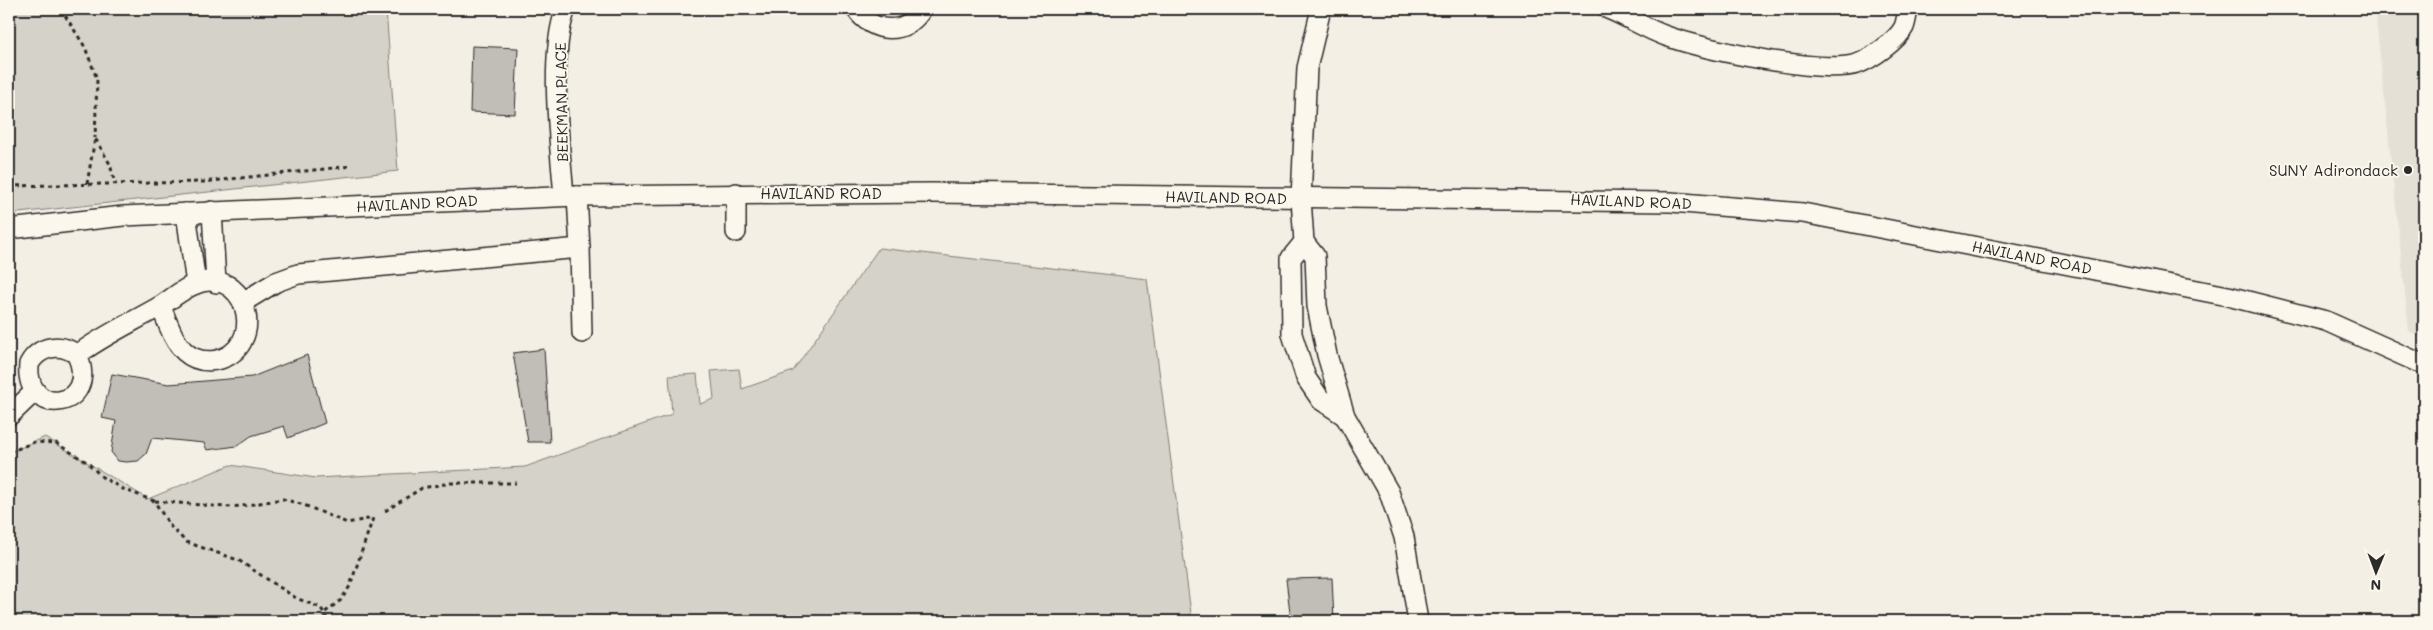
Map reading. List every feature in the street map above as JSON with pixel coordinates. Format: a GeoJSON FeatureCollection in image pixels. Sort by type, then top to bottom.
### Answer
{"type":"FeatureCollection","features":[{"type":"Feature","properties":{"kind":"street","name":"BEEKMAN PLACE"},"geometry":{"type":"LineString","coordinates":[[566,9],[560,33],[558,63],[559,128],[580,248],[582,333]]}},
{"type":"Feature","properties":{"kind":"street"},"geometry":{"type":"LineString","coordinates":[[856,9],[865,21],[878,28],[892,30],[906,26],[917,17],[922,9]]}},
{"type":"Feature","properties":{"kind":"street"},"geometry":{"type":"LineString","coordinates":[[1321,9],[1308,68],[1301,198],[1304,242],[1314,256],[1317,306],[1327,355],[1345,416],[1389,492],[1404,537],[1418,621]]}},
{"type":"Feature","properties":{"kind":"street"},"geometry":{"type":"LineString","coordinates":[[1615,10],[1666,36],[1750,57],[1796,64],[1831,66],[1855,65],[1875,56],[1904,28],[1908,9]]}},
{"type":"Feature","properties":{"kind":"street","name":"HAVILAND ROAD"},"geometry":{"type":"LineString","coordinates":[[9,229],[89,219],[186,213],[570,196],[736,193],[1543,198],[1671,202],[1803,213],[2228,296],[2326,321],[2424,365]]}},
{"type":"Feature","properties":{"kind":"street"},"geometry":{"type":"LineString","coordinates":[[736,193],[736,232]]}},
{"type":"Feature","properties":{"kind":"street"},"geometry":{"type":"LineString","coordinates":[[212,212],[216,283]]}},
{"type":"Feature","properties":{"kind":"street"},"geometry":{"type":"LineString","coordinates":[[186,213],[196,284]]}},
{"type":"Feature","properties":{"kind":"street"},"geometry":{"type":"LineString","coordinates":[[1304,242],[1291,258],[1292,334],[1306,378],[1321,400],[1345,416]]}},
{"type":"Feature","properties":{"kind":"street"},"geometry":{"type":"LineString","coordinates":[[243,302],[276,282],[298,274],[580,248]]}},
{"type":"Feature","properties":{"kind":"street"},"geometry":{"type":"LineString","coordinates":[[77,355],[104,335],[160,306],[196,284],[216,283],[230,288],[243,302],[247,322],[239,346],[232,353],[212,361],[193,357],[185,352],[172,335],[160,306]]}},
{"type":"Feature","properties":{"kind":"street"},"geometry":{"type":"LineString","coordinates":[[51,347],[72,350],[77,355],[83,377],[78,391],[73,396],[60,401],[52,401],[34,392],[29,380],[29,364],[38,353],[51,347]]}},
{"type":"Feature","properties":{"kind":"street"},"geometry":{"type":"LineString","coordinates":[[9,416],[34,392]]}},
{"type":"Feature","properties":{"kind":"path"},"geometry":{"type":"LineString","coordinates":[[61,9],[85,46],[97,79],[95,138],[87,184]]}},
{"type":"Feature","properties":{"kind":"path"},"geometry":{"type":"LineString","coordinates":[[95,138],[110,164],[115,184]]}},
{"type":"Feature","properties":{"kind":"path"},"geometry":{"type":"LineString","coordinates":[[9,186],[203,182],[352,166]]}},
{"type":"Feature","properties":{"kind":"path"},"geometry":{"type":"LineString","coordinates":[[9,450],[15,450],[34,442],[56,443],[88,463],[102,476],[123,489],[154,500],[225,507],[282,499],[304,505],[347,523],[373,518],[350,586],[342,600],[324,613]]}},
{"type":"Feature","properties":{"kind":"path"},"geometry":{"type":"LineString","coordinates":[[385,511],[422,488],[450,483],[516,483]]}},
{"type":"Feature","properties":{"kind":"path"},"geometry":{"type":"LineString","coordinates":[[154,500],[171,527],[186,542],[238,560],[296,598],[321,608],[328,621]]}},
{"type":"Feature","properties":{"kind":"shaded area"},"geometry":{"type":"Polygon","coordinates":[[[9,9],[386,9],[398,171],[9,214],[9,9]]]}},
{"type":"Feature","properties":{"kind":"shaded area","name":"SUNY Adirondack"},"geometry":{"type":"Polygon","coordinates":[[[2375,9],[2424,9],[2424,339],[2409,331],[2375,9]]]}},
{"type":"Feature","properties":{"kind":"shaded area"},"geometry":{"type":"Polygon","coordinates":[[[879,248],[1147,279],[1192,621],[9,621],[9,453],[45,437],[148,499],[230,465],[316,478],[525,467],[672,414],[669,376],[697,374],[700,404],[714,399],[711,371],[739,369],[742,389],[793,371],[879,248]]]}},
{"type":"Feature","properties":{"kind":"building"},"geometry":{"type":"Polygon","coordinates":[[[472,46],[518,48],[515,114],[470,112],[472,46]]]}},
{"type":"Feature","properties":{"kind":"building"},"geometry":{"type":"Polygon","coordinates":[[[544,349],[550,442],[528,442],[513,353],[544,349]]]}},
{"type":"Feature","properties":{"kind":"building"},"geometry":{"type":"Polygon","coordinates":[[[307,355],[325,423],[288,438],[284,426],[251,436],[237,446],[207,450],[204,443],[152,438],[146,454],[138,461],[118,461],[111,452],[116,421],[102,418],[112,374],[169,384],[252,377],[307,355]]]}},
{"type":"Feature","properties":{"kind":"building"},"geometry":{"type":"Polygon","coordinates":[[[1332,578],[1334,621],[1291,621],[1286,579],[1332,578]]]}},
{"type":"Feature","properties":{"kind":"place","name":"SUNY Adirondack"},"geometry":{"type":"Point","coordinates":[2408,170]}}]}
